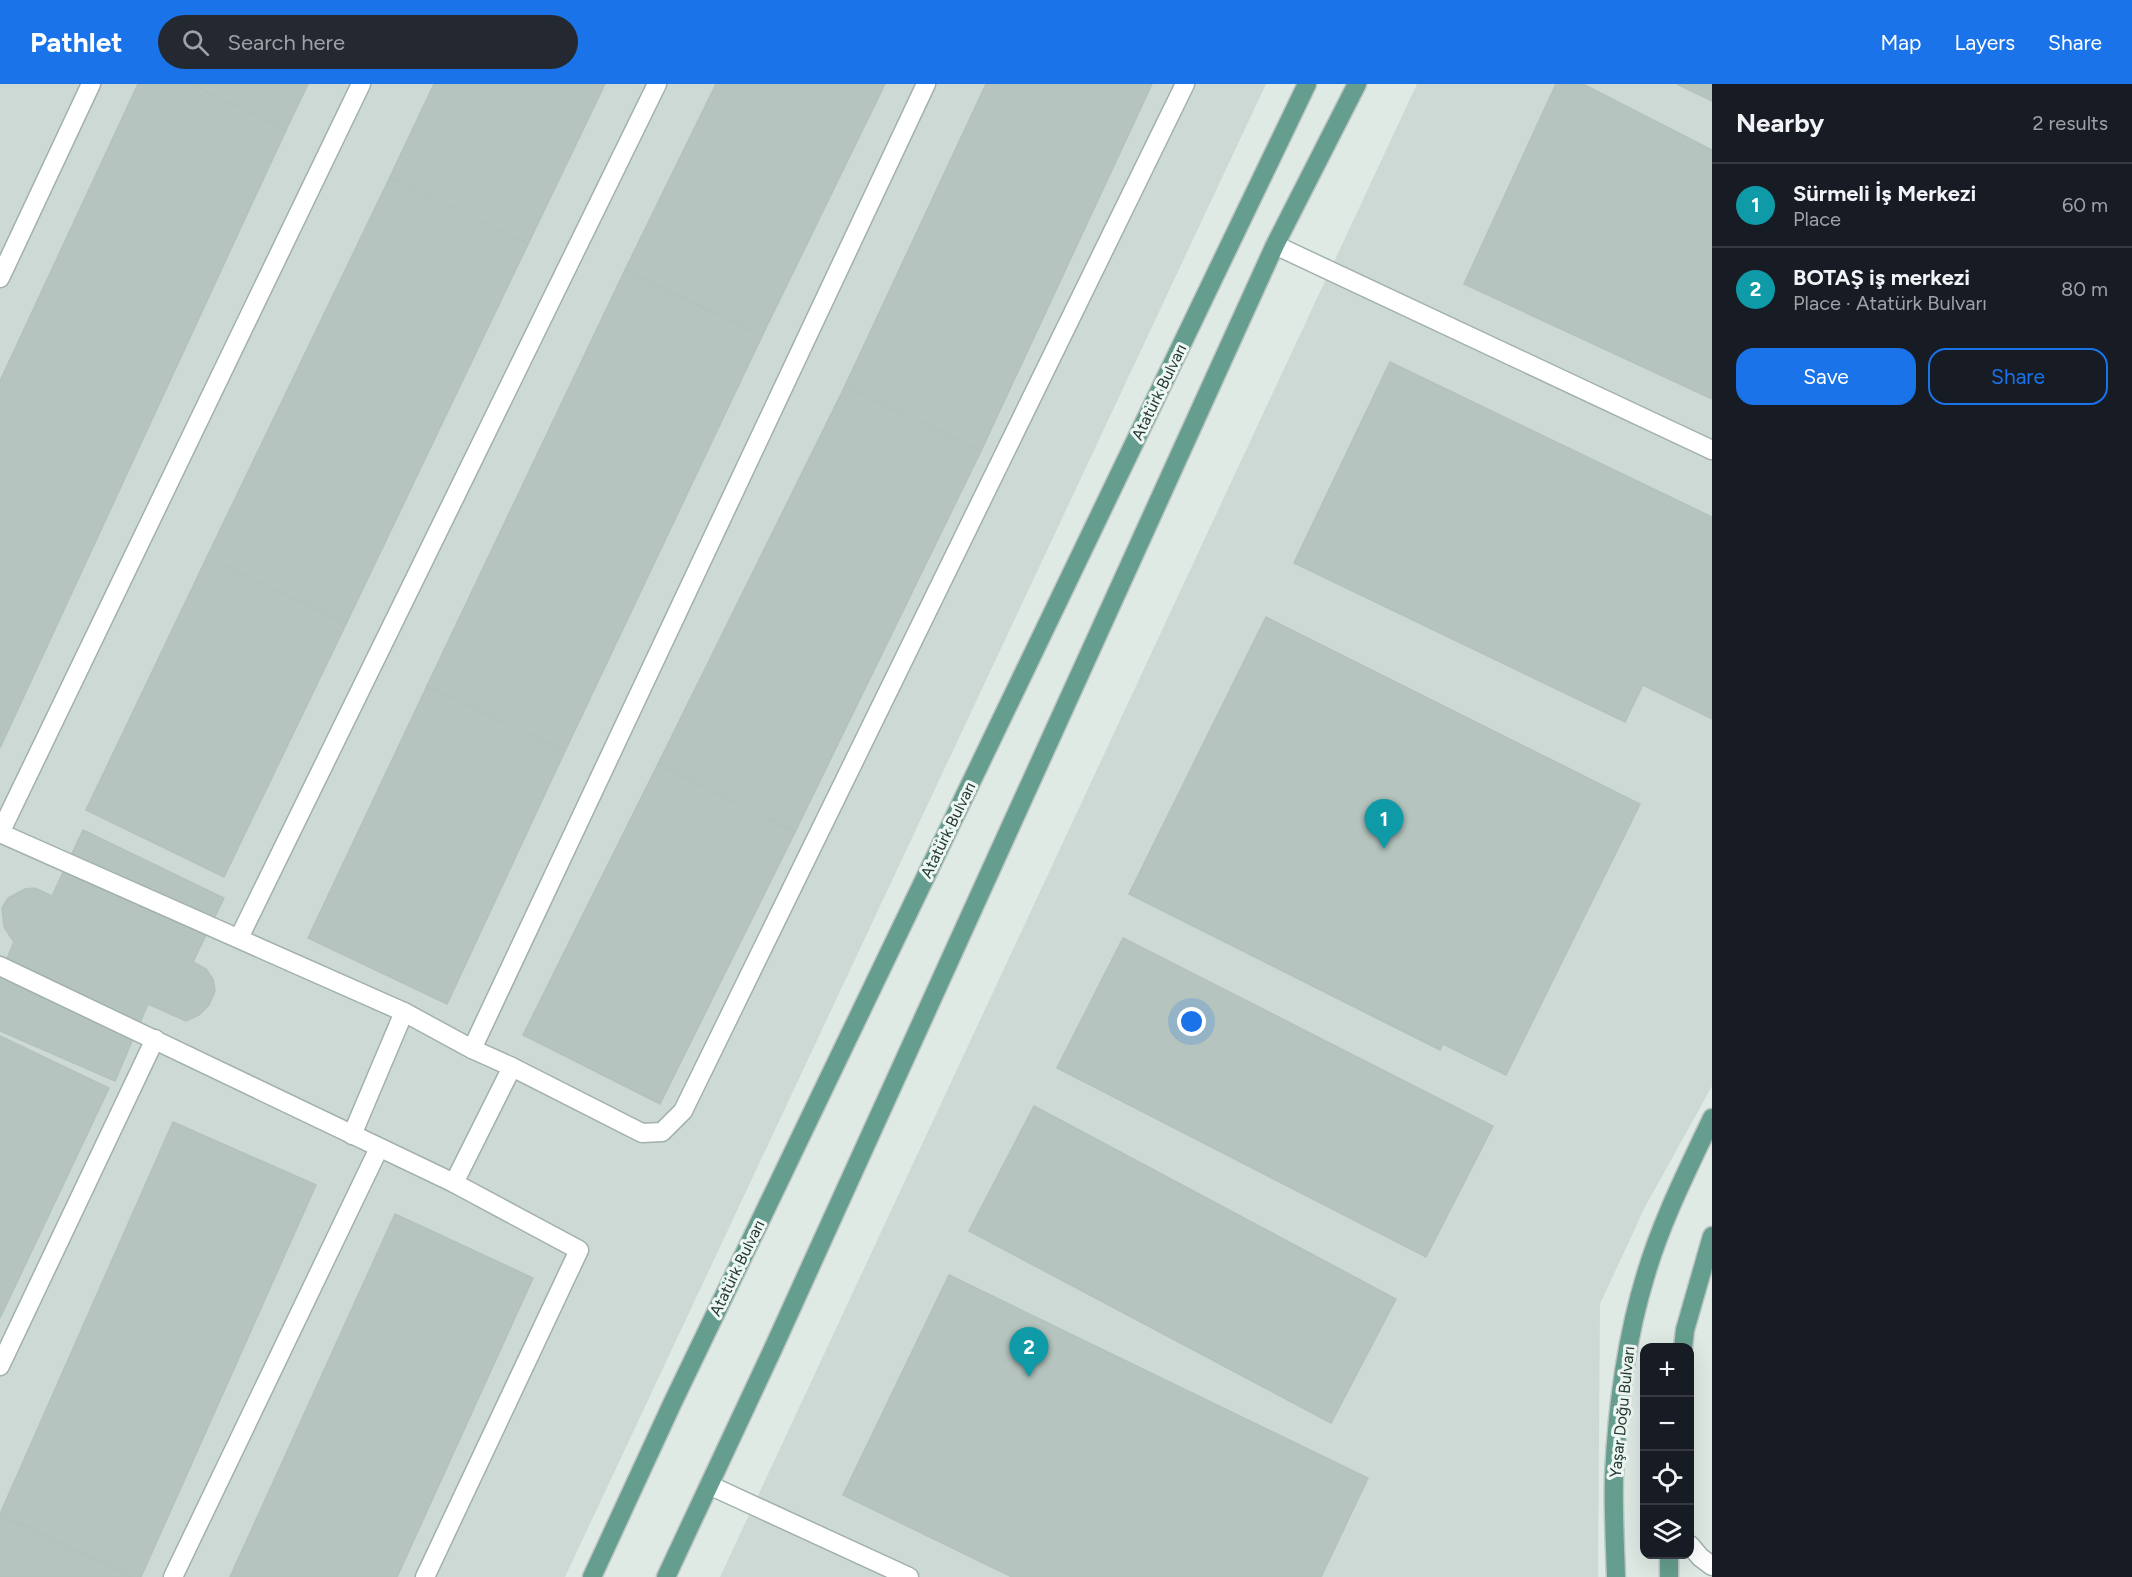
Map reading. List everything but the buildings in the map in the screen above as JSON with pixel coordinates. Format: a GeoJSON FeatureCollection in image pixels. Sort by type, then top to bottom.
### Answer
{"type":"FeatureCollection","features":[{"type":"Feature","properties":{"kind":"main road","name":"Atatürk Bulvarı"},"geometry":{"type":"LineString","coordinates":[[592,1577],[672,1404],[1307,84]]}},
{"type":"Feature","properties":{"kind":"main road"},"geometry":{"type":"LineString","coordinates":[[666,1577],[772,1351],[1275,245],[1357,84]]}},
{"type":"Feature","properties":{"kind":"main road","name":"Yaşar Doğu Bulvarı"},"geometry":{"type":"LineString","coordinates":[[1616,1577],[1614,1477],[1629,1341],[1646,1273],[1678,1190],[1712,1118]]}},
{"type":"Feature","properties":{"kind":"main road"},"geometry":{"type":"LineString","coordinates":[[1683,1343],[1685,1330],[1712,1236]]}},
{"type":"Feature","properties":{"kind":"main road"},"geometry":{"type":"LineString","coordinates":[[1669,1559],[1669,1577]]}},
{"type":"Feature","properties":{"kind":"street"},"geometry":{"type":"LineString","coordinates":[[0,278],[91,84]]}},
{"type":"Feature","properties":{"kind":"street"},"geometry":{"type":"LineString","coordinates":[[361,84],[0,833],[404,1012],[472,1049],[512,1066],[642,1133],[662,1132],[682,1112],[1185,84]]}},
{"type":"Feature","properties":{"kind":"street"},"geometry":{"type":"LineString","coordinates":[[239,938],[657,84]]}},
{"type":"Feature","properties":{"kind":"street"},"geometry":{"type":"LineString","coordinates":[[472,1049],[926,84]]}},
{"type":"Feature","properties":{"kind":"street"},"geometry":{"type":"LineString","coordinates":[[1275,245],[1712,450]]}},
{"type":"Feature","properties":{"kind":"street"},"geometry":{"type":"LineString","coordinates":[[0,966],[454,1183],[579,1250],[425,1577]]}},
{"type":"Feature","properties":{"kind":"street"},"geometry":{"type":"LineString","coordinates":[[352,1135],[404,1012]]}},
{"type":"Feature","properties":{"kind":"street"},"geometry":{"type":"LineString","coordinates":[[0,1366],[155,1039]]}},
{"type":"Feature","properties":{"kind":"street"},"geometry":{"type":"LineString","coordinates":[[454,1183],[512,1066]]}},
{"type":"Feature","properties":{"kind":"street"},"geometry":{"type":"LineString","coordinates":[[173,1577],[379,1148]]}},
{"type":"Feature","properties":{"kind":"street"},"geometry":{"type":"LineString","coordinates":[[709,1485],[909,1577]]}},
{"type":"Feature","properties":{"kind":"street"},"geometry":{"type":"LineString","coordinates":[[1694,1550],[1712,1566]]}},
{"type":"Feature","properties":{"kind":"shaded area"},"geometry":{"type":"Polygon","coordinates":[[[0,84],[1266,84],[565,1577],[0,1577],[0,84]]]}},
{"type":"Feature","properties":{"kind":"shaded area"},"geometry":{"type":"Polygon","coordinates":[[[1417,84],[1712,84],[1712,1086],[1645,1207],[1600,1304],[1598,1577],[720,1577],[1417,84]]]}},
{"type":"Feature","properties":{"kind":"place","name":"Sürmeli İş Merkezi"},"geometry":{"type":"Point","coordinates":[1384,849]}},
{"type":"Feature","properties":{"kind":"place","name":"BOTAŞ iş merkezi"},"geometry":{"type":"Point","coordinates":[1029,1377]}}]}
